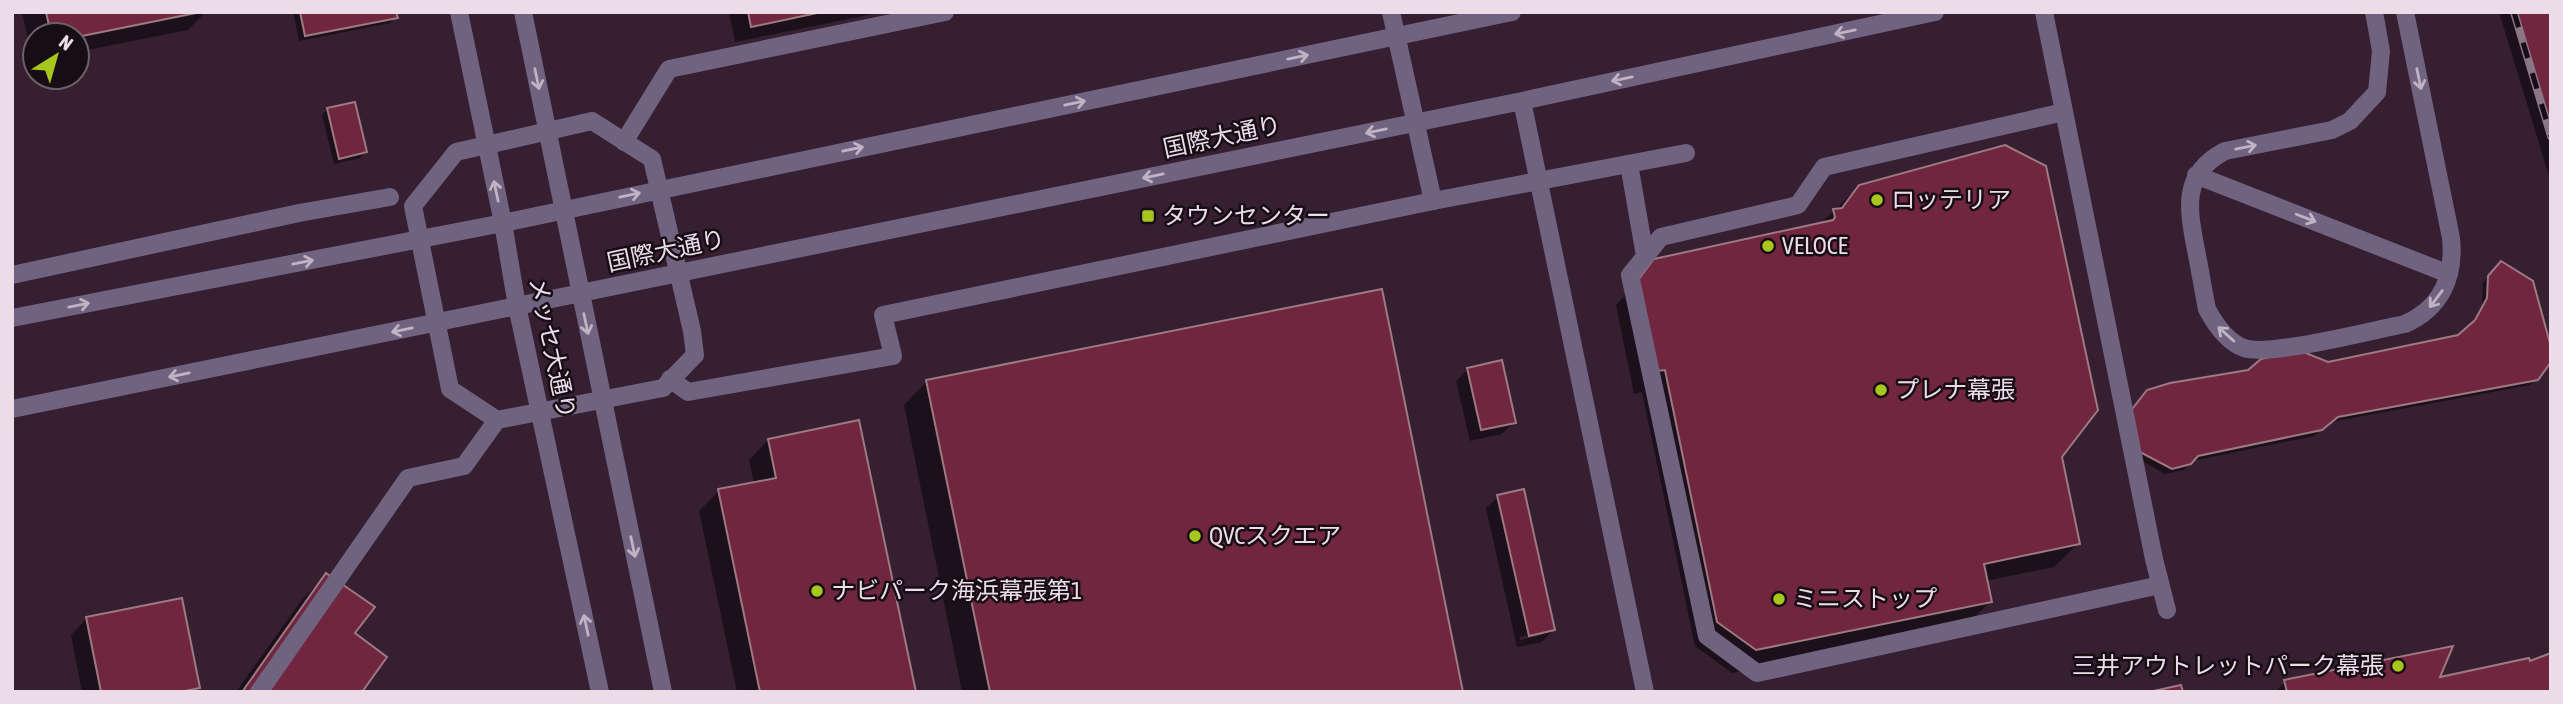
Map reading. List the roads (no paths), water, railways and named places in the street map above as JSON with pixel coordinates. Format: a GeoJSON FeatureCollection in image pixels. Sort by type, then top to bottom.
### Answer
{"type":"FeatureCollection","features":[{"type":"Feature","properties":{"kind":"street","name":"メッセ大通り"},"geometry":{"type":"LineString","coordinates":[[459,12],[503,223],[517,306],[600,692]]}},
{"type":"Feature","properties":{"kind":"street","name":"メッセ大通り"},"geometry":{"type":"LineString","coordinates":[[523,12],[663,692]]}},
{"type":"Feature","properties":{"kind":"street"},"geometry":{"type":"LineString","coordinates":[[624,142],[668,69],[944,12]]}},
{"type":"Feature","properties":{"kind":"street"},"geometry":{"type":"LineString","coordinates":[[1391,12],[1433,201]]}},
{"type":"Feature","properties":{"kind":"street"},"geometry":{"type":"LineString","coordinates":[[12,318],[503,223],[1512,12]]}},
{"type":"Feature","properties":{"kind":"street","name":"国際大通り"},"geometry":{"type":"LineString","coordinates":[[12,409],[1522,101],[1936,12]]}},
{"type":"Feature","properties":{"kind":"street"},"geometry":{"type":"LineString","coordinates":[[2044,12],[2167,610]]}},
{"type":"Feature","properties":{"kind":"street"},"geometry":{"type":"LineString","coordinates":[[2374,12],[2381,51],[2377,92],[2350,121],[2332,130],[2225,150],[2212,158],[2196,175],[2188,209],[2207,309],[2227,336],[2244,348],[2267,350],[2405,324],[2433,306],[2443,291],[2453,256],[2451,238],[2405,12]]}},
{"type":"Feature","properties":{"kind":"street"},"geometry":{"type":"LineString","coordinates":[[1522,101],[1645,692]]}},
{"type":"Feature","properties":{"kind":"street"},"geometry":{"type":"LineString","coordinates":[[2064,112],[1824,167],[1798,205],[1661,237],[1630,275],[1707,636],[1757,673],[2160,585]]}},
{"type":"Feature","properties":{"kind":"street"},"geometry":{"type":"LineString","coordinates":[[258,692],[408,478],[464,466],[497,420],[663,388],[695,355],[692,331],[652,159],[592,121],[456,152],[413,206],[450,389],[497,420]]}},
{"type":"Feature","properties":{"kind":"street"},"geometry":{"type":"LineString","coordinates":[[670,379],[688,392],[893,356],[883,315],[1433,201],[1686,153]]}},
{"type":"Feature","properties":{"kind":"street"},"geometry":{"type":"LineString","coordinates":[[1629,164],[1646,256]]}},
{"type":"Feature","properties":{"kind":"street"},"geometry":{"type":"LineString","coordinates":[[2196,175],[2449,274]]}},
{"type":"Feature","properties":{"kind":"street"},"geometry":{"type":"LineString","coordinates":[[12,275],[299,213],[390,197]]}},
{"type":"Feature","properties":{"kind":"railway"},"geometry":{"type":"LineString","coordinates":[[2514,12],[2551,136]]}},
{"type":"Feature","properties":{"kind":"place","name":"ロッテリア"},"geometry":{"type":"Point","coordinates":[1877,200]}},
{"type":"Feature","properties":{"kind":"place","name":"タウンセンター"},"geometry":{"type":"Point","coordinates":[1148,216]}},
{"type":"Feature","properties":{"kind":"place","name":"VELOCE"},"geometry":{"type":"Point","coordinates":[1768,246]}},
{"type":"Feature","properties":{"kind":"place","name":"プレナ幕張"},"geometry":{"type":"Point","coordinates":[1881,390]}},
{"type":"Feature","properties":{"kind":"place","name":"QVCスクエア"},"geometry":{"type":"Point","coordinates":[1195,536]}},
{"type":"Feature","properties":{"kind":"place","name":"ナビパーク海浜幕張第1"},"geometry":{"type":"Point","coordinates":[817,591]}},
{"type":"Feature","properties":{"kind":"place","name":"ミニストップ"},"geometry":{"type":"Point","coordinates":[1779,599]}},
{"type":"Feature","properties":{"kind":"place","name":"三井アウトレットパーク幕張"},"geometry":{"type":"Point","coordinates":[2398,666]}}]}
